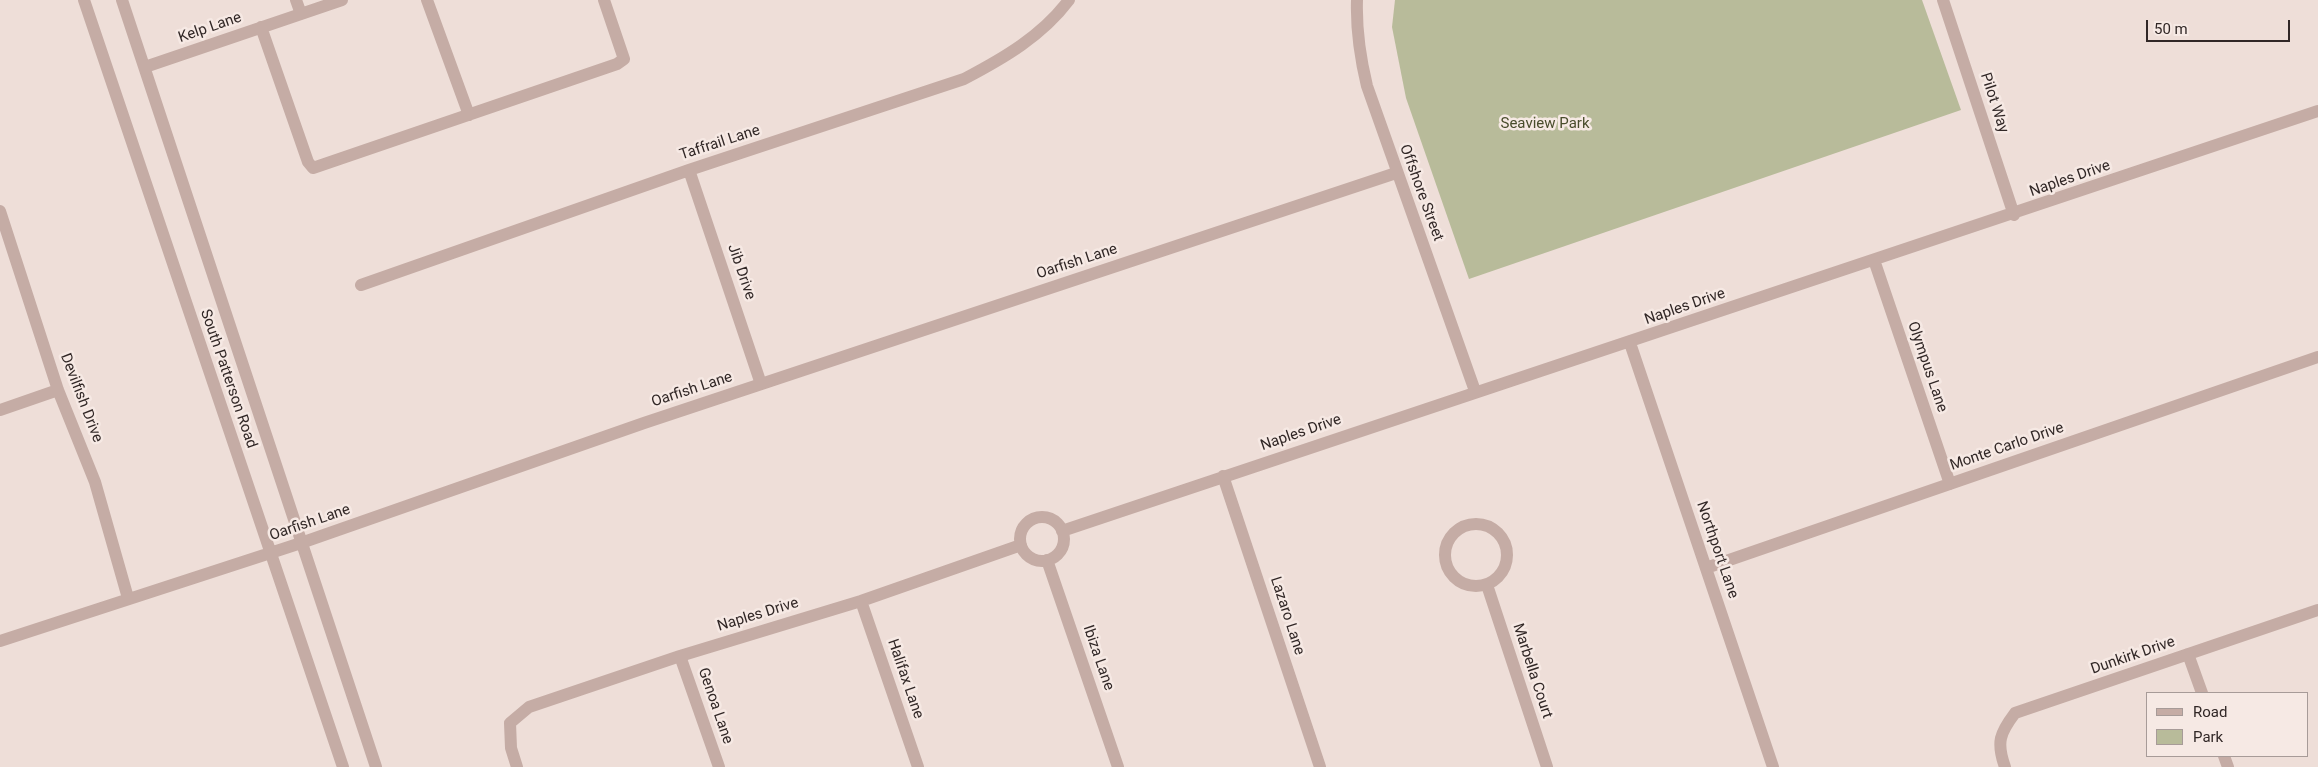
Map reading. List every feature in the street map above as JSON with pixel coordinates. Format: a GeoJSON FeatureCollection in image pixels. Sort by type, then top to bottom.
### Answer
{"type":"FeatureCollection","features":[{"type":"Feature","properties":{"kind":"street","name":"South Patterson Road"},"geometry":{"type":"LineString","coordinates":[[84,0],[343,767]]}},
{"type":"Feature","properties":{"kind":"street","name":"South Patterson Road"},"geometry":{"type":"LineString","coordinates":[[122,0],[376,767]]}},
{"type":"Feature","properties":{"kind":"street"},"geometry":{"type":"LineString","coordinates":[[296,0],[301,14]]}},
{"type":"Feature","properties":{"kind":"street","name":"Kelp Lane"},"geometry":{"type":"LineString","coordinates":[[145,67],[342,0]]}},
{"type":"Feature","properties":{"kind":"street"},"geometry":{"type":"LineString","coordinates":[[427,0],[469,115]]}},
{"type":"Feature","properties":{"kind":"street"},"geometry":{"type":"LineString","coordinates":[[261,27],[308,162],[313,168],[617,64],[624,59],[604,0]]}},
{"type":"Feature","properties":{"kind":"street","name":"Taffrail Lane"},"geometry":{"type":"LineString","coordinates":[[361,285],[690,170],[964,79],[1003,59],[1035,36],[1069,0]]}},
{"type":"Feature","properties":{"kind":"street","name":"Offshore Street"},"geometry":{"type":"LineString","coordinates":[[1357,0],[1356,22],[1366,86],[1475,392]]}},
{"type":"Feature","properties":{"kind":"street","name":"Pilot Way"},"geometry":{"type":"LineString","coordinates":[[1943,0],[2014,215]]}},
{"type":"Feature","properties":{"kind":"street","name":"Naples Drive"},"geometry":{"type":"LineString","coordinates":[[1062,531],[1475,392],[1630,343],[1874,260],[2014,215],[2318,111]]}},
{"type":"Feature","properties":{"kind":"street","name":"Jib Drive"},"geometry":{"type":"LineString","coordinates":[[690,170],[761,384]]}},
{"type":"Feature","properties":{"kind":"street","name":"Oarfish Lane"},"geometry":{"type":"LineString","coordinates":[[0,641],[128,598],[270,554],[644,423],[1396,173]]}},
{"type":"Feature","properties":{"kind":"street","name":"Devilfish Drive"},"geometry":{"type":"LineString","coordinates":[[0,211],[58,390],[95,482],[128,598]]}},
{"type":"Feature","properties":{"kind":"street","name":"Olympus Lane"},"geometry":{"type":"LineString","coordinates":[[1874,260],[1950,484]]}},
{"type":"Feature","properties":{"kind":"street","name":"Northport Lane"},"geometry":{"type":"LineString","coordinates":[[1630,343],[1773,767]]}},
{"type":"Feature","properties":{"kind":"street","name":"Monte Carlo Drive"},"geometry":{"type":"LineString","coordinates":[[1706,568],[2318,357]]}},
{"type":"Feature","properties":{"kind":"street"},"geometry":{"type":"LineString","coordinates":[[0,410],[58,390]]}},
{"type":"Feature","properties":{"kind":"street","name":"Lazaro Lane"},"geometry":{"type":"LineString","coordinates":[[1223,476],[1320,767]]}},
{"type":"Feature","properties":{"kind":"street"},"geometry":{"type":"LineString","coordinates":[[1038,517],[1053,520],[1062,531],[1064,538],[1060,552],[1047,560],[1040,561],[1028,556],[1021,545],[1022,530],[1031,520],[1038,517]]}},
{"type":"Feature","properties":{"kind":"street"},"geometry":{"type":"LineString","coordinates":[[1477,524],[1488,526],[1504,540],[1507,550],[1507,561],[1496,579],[1487,584],[1477,587],[1458,581],[1447,566],[1445,556],[1451,537],[1458,530],[1467,526],[1477,524]]}},
{"type":"Feature","properties":{"kind":"street","name":"Naples Drive"},"geometry":{"type":"LineString","coordinates":[[517,767],[511,748],[510,724],[529,707],[680,656],[861,601],[1021,545]]}},
{"type":"Feature","properties":{"kind":"street","name":"Ibiza Lane"},"geometry":{"type":"LineString","coordinates":[[1047,560],[1118,767]]}},
{"type":"Feature","properties":{"kind":"street","name":"Marbella Court"},"geometry":{"type":"LineString","coordinates":[[1487,584],[1547,767]]}},
{"type":"Feature","properties":{"kind":"street","name":"Halifax Lane"},"geometry":{"type":"LineString","coordinates":[[861,601],[918,767]]}},
{"type":"Feature","properties":{"kind":"street","name":"Dunkirk Drive"},"geometry":{"type":"LineString","coordinates":[[2005,767],[2000,752],[2001,732],[2014,712],[2318,610]]}},
{"type":"Feature","properties":{"kind":"street"},"geometry":{"type":"LineString","coordinates":[[2188,654],[2202,692]]}},
{"type":"Feature","properties":{"kind":"street","name":"Genoa Lane"},"geometry":{"type":"LineString","coordinates":[[680,656],[718,767]]}},
{"type":"Feature","properties":{"kind":"green space","name":"Seaview Park"},"geometry":{"type":"Polygon","coordinates":[[[1395,0],[1922,0],[1961,110],[1469,279],[1406,98],[1392,27],[1395,0]]]}}]}
